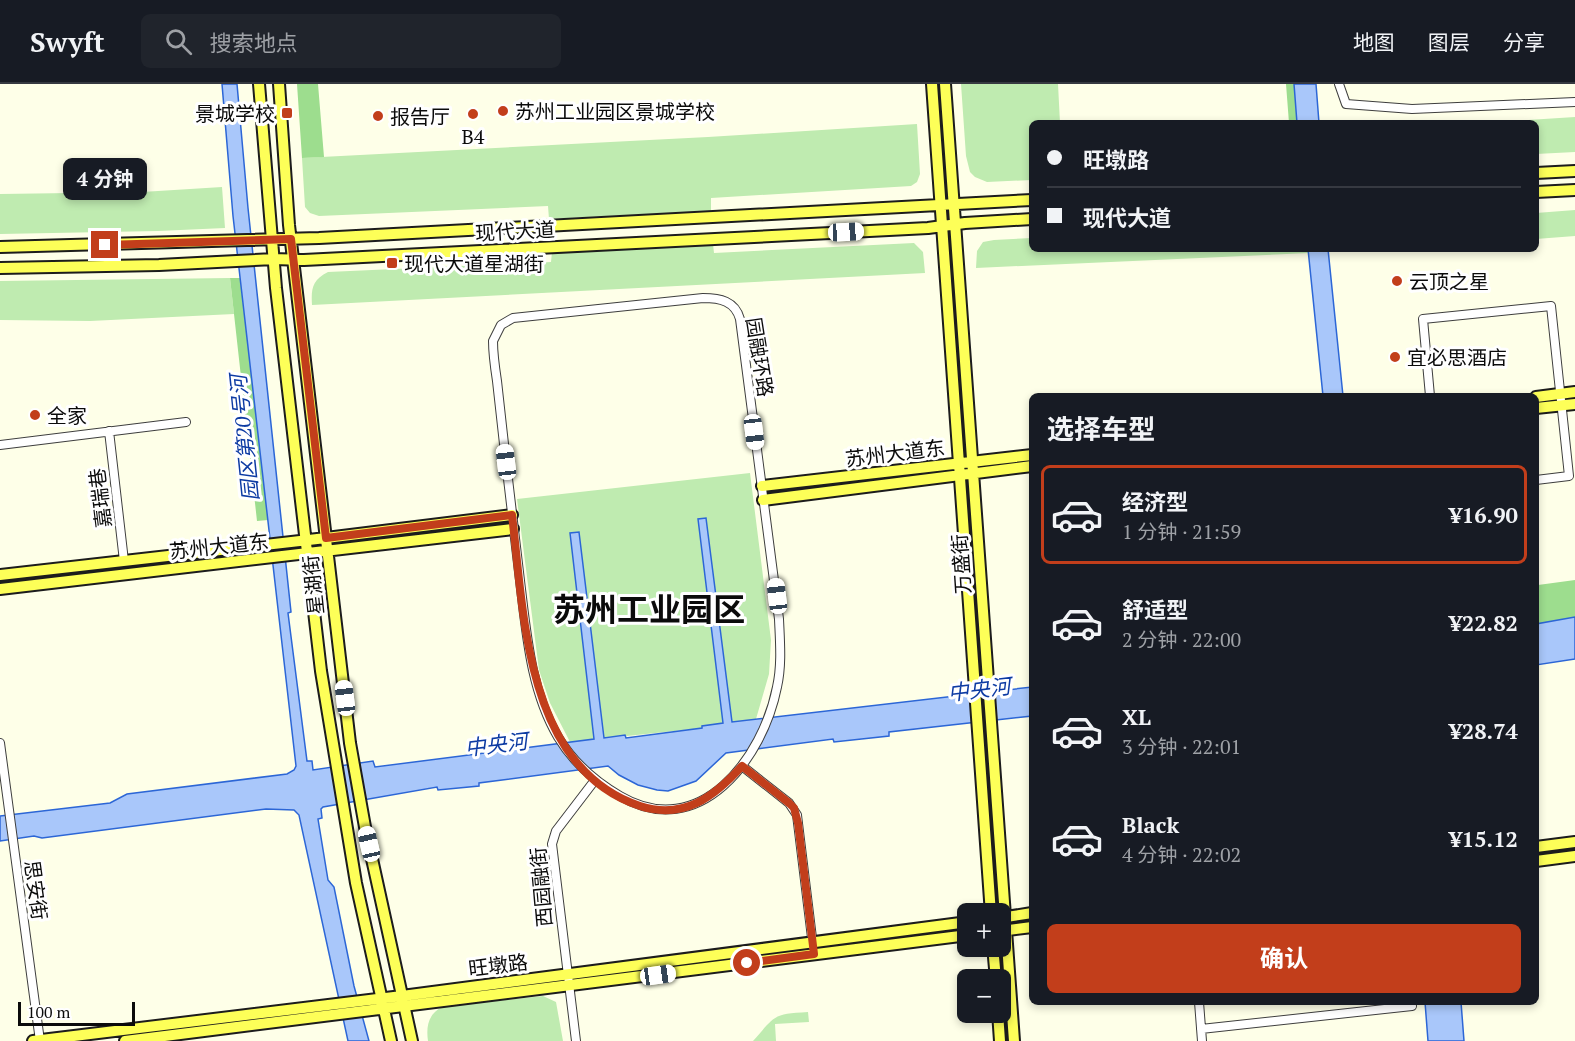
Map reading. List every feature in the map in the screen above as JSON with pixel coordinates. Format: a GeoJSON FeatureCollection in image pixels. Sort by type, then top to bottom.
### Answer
{"type":"FeatureCollection","features":[{"type":"Feature","properties":{"kind":"main road","name":"星湖街"},"geometry":{"type":"LineString","coordinates":[[259,84],[274,259],[322,680],[356,883],[391,1041]]}},
{"type":"Feature","properties":{"kind":"main road","name":"星湖街"},"geometry":{"type":"LineString","coordinates":[[279,84],[293,259],[352,758],[361,810],[412,1041]]}},
{"type":"Feature","properties":{"kind":"main road","name":"万盛街"},"geometry":{"type":"LineString","coordinates":[[932,84],[990,903]]}},
{"type":"Feature","properties":{"kind":"main road","name":"万盛街"},"geometry":{"type":"LineString","coordinates":[[945,84],[951,176],[957,225],[1002,903]]}},
{"type":"Feature","properties":{"kind":"main road"},"geometry":{"type":"LineString","coordinates":[[1539,173],[1575,171]]}},
{"type":"Feature","properties":{"kind":"main road"},"geometry":{"type":"LineString","coordinates":[[1539,192],[1575,190]]}},
{"type":"Feature","properties":{"kind":"main road","name":"现代大道"},"geometry":{"type":"LineString","coordinates":[[0,247],[291,239],[1029,200]]}},
{"type":"Feature","properties":{"kind":"main road","name":"现代大道"},"geometry":{"type":"LineString","coordinates":[[0,268],[159,265],[293,259],[943,227],[1029,219]]}},
{"type":"Feature","properties":{"kind":"main road"},"geometry":{"type":"LineString","coordinates":[[1539,407],[1561,400],[1575,392]]}},
{"type":"Feature","properties":{"kind":"main road"},"geometry":{"type":"LineString","coordinates":[[1539,397],[1575,404]]}},
{"type":"Feature","properties":{"kind":"main road","name":"苏州大道东"},"geometry":{"type":"LineString","coordinates":[[763,500],[960,475],[973,468],[1029,456]]}},
{"type":"Feature","properties":{"kind":"main road","name":"苏州大道东"},"geometry":{"type":"LineString","coordinates":[[762,486],[959,463],[973,468],[1029,466]]}},
{"type":"Feature","properties":{"kind":"main road","name":"苏州大道东"},"geometry":{"type":"LineString","coordinates":[[0,575],[512,515]]}},
{"type":"Feature","properties":{"kind":"main road","name":"苏州大道东"},"geometry":{"type":"LineString","coordinates":[[0,590],[513,529]]}},
{"type":"Feature","properties":{"kind":"main road"},"geometry":{"type":"LineString","coordinates":[[1539,847],[1575,842]]}},
{"type":"Feature","properties":{"kind":"main road"},"geometry":{"type":"LineString","coordinates":[[1539,861],[1575,856]]}},
{"type":"Feature","properties":{"kind":"main road"},"geometry":{"type":"LineString","coordinates":[[1011,916],[1029,913]]}},
{"type":"Feature","properties":{"kind":"main road","name":"旺墩路"},"geometry":{"type":"LineString","coordinates":[[403,1001],[568,987],[957,924]]}},
{"type":"Feature","properties":{"kind":"main road"},"geometry":{"type":"LineString","coordinates":[[1011,930],[1029,927]]}},
{"type":"Feature","properties":{"kind":"main road","name":"旺墩路"},"geometry":{"type":"LineString","coordinates":[[126,1041],[403,1001],[567,974],[813,948],[957,936]]}},
{"type":"Feature","properties":{"kind":"main road","name":"万盛街"},"geometry":{"type":"LineString","coordinates":[[1006,957],[1014,1041]]}},
{"type":"Feature","properties":{"kind":"main road","name":"旺墩路"},"geometry":{"type":"LineString","coordinates":[[38,1041],[335,1010]]}},
{"type":"Feature","properties":{"kind":"main road"},"geometry":{"type":"LineString","coordinates":[[999,1023],[1000,1041]]}},
{"type":"Feature","properties":{"kind":"street"},"geometry":{"type":"LineString","coordinates":[[1340,84],[1346,104],[1412,109],[1575,102]]}},
{"type":"Feature","properties":{"kind":"street","name":"园融环路"},"geometry":{"type":"LineString","coordinates":[[703,298],[720,299],[730,303],[740,319],[763,500],[774,573],[780,641],[778,685],[771,712],[745,763],[714,794],[696,804],[673,809],[648,808],[635,804],[609,790],[587,772],[559,738],[541,696],[531,658],[513,529],[493,340],[501,325],[518,318],[703,298]]}},
{"type":"Feature","properties":{"kind":"street"},"geometry":{"type":"LineString","coordinates":[[1431,393],[1423,319],[1551,306],[1569,476],[1539,480]]}},
{"type":"Feature","properties":{"kind":"street"},"geometry":{"type":"LineString","coordinates":[[0,445],[186,422]]}},
{"type":"Feature","properties":{"kind":"street","name":"嘉瑞巷"},"geometry":{"type":"LineString","coordinates":[[109,431],[124,561]]}},
{"type":"Feature","properties":{"kind":"street","name":"思安街"},"geometry":{"type":"LineString","coordinates":[[0,743],[38,1041]]}},
{"type":"Feature","properties":{"kind":"street"},"geometry":{"type":"LineString","coordinates":[[745,763],[789,803],[797,815],[813,948]]}},
{"type":"Feature","properties":{"kind":"street","name":"西园融街"},"geometry":{"type":"LineString","coordinates":[[576,1041],[552,844],[556,831],[595,780]]}},
{"type":"Feature","properties":{"kind":"street"},"geometry":{"type":"LineString","coordinates":[[1199,1005],[1202,1041]]}},
{"type":"Feature","properties":{"kind":"street"},"geometry":{"type":"LineString","coordinates":[[1201,1029],[1412,1006]]}},
{"type":"Feature","properties":{"kind":"green space"},"geometry":{"type":"Polygon","coordinates":[[[297,84],[318,84],[324,157],[302,158],[297,84]]]}},
{"type":"Feature","properties":{"kind":"green space"},"geometry":{"type":"Polygon","coordinates":[[[961,84],[1058,84],[1060,120],[1029,120],[1029,180],[987,182],[970,172],[966,156],[961,84]]]}},
{"type":"Feature","properties":{"kind":"green space"},"geometry":{"type":"Polygon","coordinates":[[[1286,84],[1294,84],[1297,120],[1289,120],[1286,84]]]}},
{"type":"Feature","properties":{"kind":"green space"},"geometry":{"type":"Polygon","coordinates":[[[1575,117],[1575,152],[1539,154],[1539,120],[1528,120],[1575,117]]]}},
{"type":"Feature","properties":{"kind":"green space"},"geometry":{"type":"Polygon","coordinates":[[[917,124],[920,174],[917,182],[911,186],[711,198],[711,211],[549,219],[548,206],[319,216],[310,213],[305,207],[302,158],[917,124]]]}},
{"type":"Feature","properties":{"kind":"green space"},"geometry":{"type":"Polygon","coordinates":[[[222,187],[225,228],[0,234],[0,194],[142,192],[222,187]]]}},
{"type":"Feature","properties":{"kind":"green space"},"geometry":{"type":"Polygon","coordinates":[[[1575,210],[1575,236],[1539,239],[1539,213],[1575,210]]]}},
{"type":"Feature","properties":{"kind":"green space"},"geometry":{"type":"Polygon","coordinates":[[[1029,238],[1029,252],[1309,253],[976,268],[977,251],[983,242],[1029,238]]]}},
{"type":"Feature","properties":{"kind":"green space"},"geometry":{"type":"Polygon","coordinates":[[[914,243],[923,252],[925,273],[312,305],[314,286],[319,278],[328,272],[551,262],[552,252],[713,244],[714,253],[914,243]]]}},
{"type":"Feature","properties":{"kind":"green space"},"geometry":{"type":"Polygon","coordinates":[[[230,278],[234,314],[90,321],[0,320],[0,281],[230,278]]]}},
{"type":"Feature","properties":{"kind":"green space"},"geometry":{"type":"Polygon","coordinates":[[[230,278],[240,278],[268,520],[257,521],[230,278]]]}},
{"type":"Feature","properties":{"kind":"green space"},"geometry":{"type":"Polygon","coordinates":[[[750,473],[771,640],[769,674],[756,719],[703,726],[703,728],[570,742],[550,703],[539,670],[517,499],[750,473]]]}},
{"type":"Feature","properties":{"kind":"green space"},"geometry":{"type":"Polygon","coordinates":[[[1575,580],[1575,617],[1539,623],[1539,585],[1575,580]]]}},
{"type":"Feature","properties":{"kind":"green space"},"geometry":{"type":"Polygon","coordinates":[[[543,996],[556,1002],[563,1041],[428,1041],[429,1021],[442,1007],[543,996]]]}},
{"type":"Feature","properties":{"kind":"green space"},"geometry":{"type":"Polygon","coordinates":[[[808,1012],[809,1022],[775,1024],[776,1041],[753,1041],[771,1021],[781,1015],[808,1012]]]}},
{"type":"Feature","properties":{"kind":"water"},"geometry":{"type":"Polygon","coordinates":[[[222,84],[237,84],[291,612],[288,613],[307,761],[312,761],[313,770],[373,761],[375,767],[594,739],[570,533],[579,532],[604,738],[625,735],[626,738],[723,723],[698,519],[706,518],[732,722],[1029,687],[1029,716],[889,732],[889,736],[834,742],[833,739],[726,753],[696,781],[668,791],[638,785],[608,766],[479,783],[479,786],[438,790],[437,787],[323,807],[321,809],[322,818],[318,819],[328,880],[334,887],[354,986],[369,1041],[348,1041],[299,815],[294,810],[266,809],[42,838],[34,836],[0,841],[0,816],[110,803],[127,794],[287,774],[296,766],[233,216],[222,84]]]}},
{"type":"Feature","properties":{"kind":"water"},"geometry":{"type":"Polygon","coordinates":[[[1294,84],[1316,84],[1319,120],[1297,120],[1294,84]]]}},
{"type":"Feature","properties":{"kind":"water"},"geometry":{"type":"Polygon","coordinates":[[[1308,252],[1328,252],[1343,393],[1323,393],[1308,252]]]}},
{"type":"Feature","properties":{"kind":"water"},"geometry":{"type":"Polygon","coordinates":[[[1575,617],[1575,659],[1539,665],[1539,623],[1575,617]]]}},
{"type":"Feature","properties":{"kind":"water"},"geometry":{"type":"Polygon","coordinates":[[[1425,1005],[1461,1005],[1464,1041],[1428,1041],[1425,1005]]]}},
{"type":"Feature","properties":{"kind":"place","name":"苏州工业园区景城学校"},"geometry":{"type":"Point","coordinates":[503,111]}},
{"type":"Feature","properties":{"kind":"place","name":"景城学校"},"geometry":{"type":"Point","coordinates":[287,113]}},
{"type":"Feature","properties":{"kind":"place","name":"B4"},"geometry":{"type":"Point","coordinates":[473,114]}},
{"type":"Feature","properties":{"kind":"place","name":"报告厅"},"geometry":{"type":"Point","coordinates":[378,116]}},
{"type":"Feature","properties":{"kind":"place","name":"现代大道星湖街"},"geometry":{"type":"Point","coordinates":[392,263]}},
{"type":"Feature","properties":{"kind":"place","name":"云顶之星"},"geometry":{"type":"Point","coordinates":[1397,281]}},
{"type":"Feature","properties":{"kind":"place","name":"宜必思酒店"},"geometry":{"type":"Point","coordinates":[1395,357]}},
{"type":"Feature","properties":{"kind":"place","name":"全家"},"geometry":{"type":"Point","coordinates":[35,415]}},
{"type":"Feature","properties":{"kind":"district","name":"苏州工业园区"},"geometry":{"type":"Point","coordinates":[649,609]}},
{"type":"Feature","properties":{"kind":"route"},"geometry":{"type":"LineString","coordinates":[[105,245],[291,239],[326,538],[512,515],[528,642],[537,682],[559,738],[582,767],[595,780],[627,801],[648,808],[667,810],[685,808],[708,798],[720,790],[742,766],[794,808],[797,815],[814,954],[747,963]]}},
{"type":"Feature","properties":{"kind":"water label","name":"园区第20号河"},"geometry":{"type":"Point","coordinates":[244,438]}},
{"type":"Feature","properties":{"kind":"water label","name":"中央河"},"geometry":{"type":"Point","coordinates":[979,689]}},
{"type":"Feature","properties":{"kind":"water label","name":"中央河"},"geometry":{"type":"Point","coordinates":[496,744]}}]}
